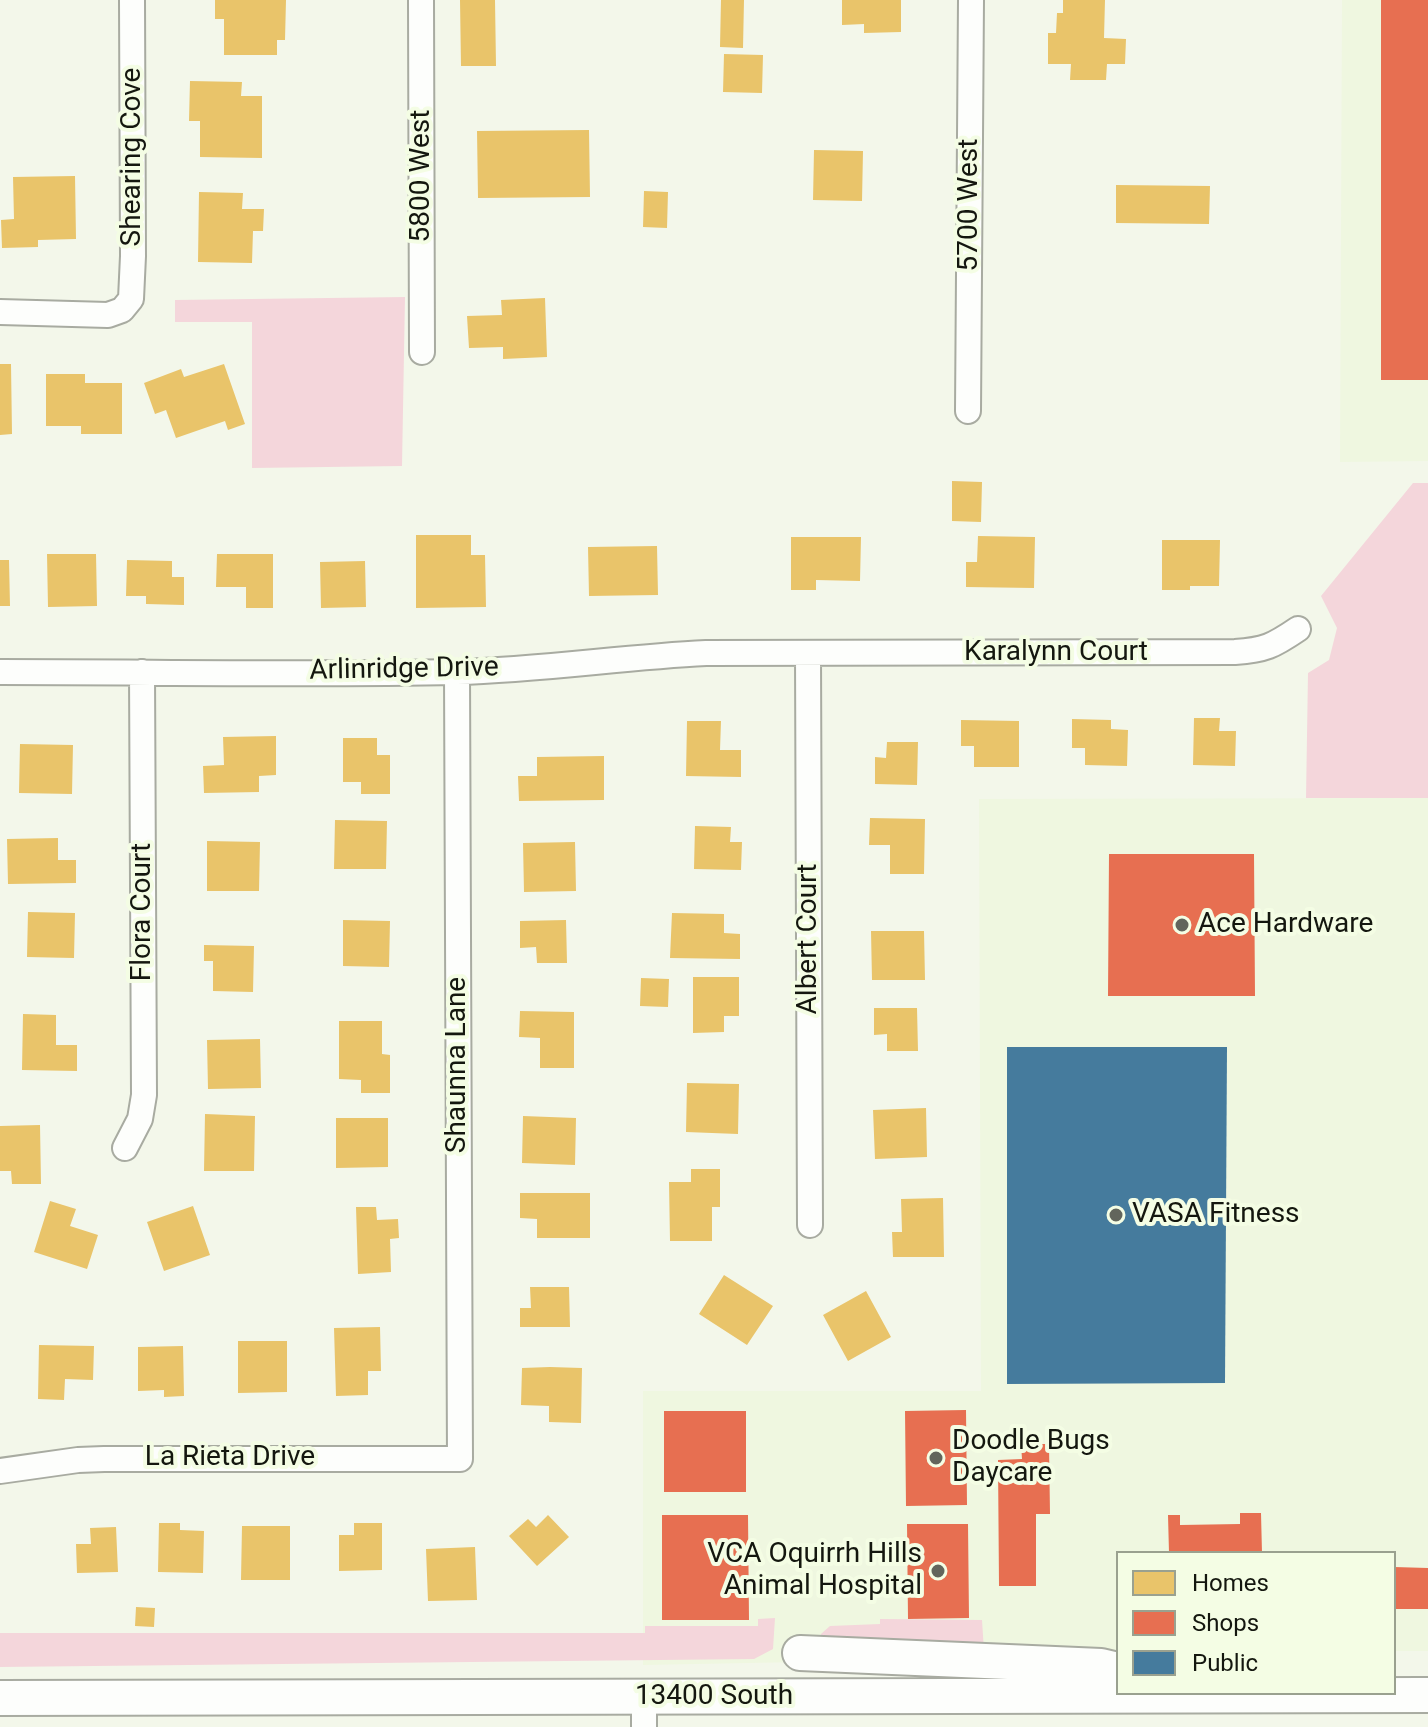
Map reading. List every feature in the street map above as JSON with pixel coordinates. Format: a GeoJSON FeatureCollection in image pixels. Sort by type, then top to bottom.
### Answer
{"type":"FeatureCollection","features":[{"type":"Feature","properties":{"kind":"main road"},"geometry":{"type":"LineString","coordinates":[[800,1653],[1101,1666],[1116,1670]]}},
{"type":"Feature","properties":{"kind":"main road","name":"13400 South"},"geometry":{"type":"LineString","coordinates":[[0,1698],[644,1712],[1197,1695]]}},
{"type":"Feature","properties":{"kind":"main road","name":"13400 South"},"geometry":{"type":"LineString","coordinates":[[1396,1695],[1428,1695]]}},
{"type":"Feature","properties":{"kind":"street","name":"Shearing Cove"},"geometry":{"type":"LineString","coordinates":[[0,312],[108,315],[122,310],[131,299],[132,0]]}},
{"type":"Feature","properties":{"kind":"street","name":"5800 West"},"geometry":{"type":"LineString","coordinates":[[421,0],[422,352]]}},
{"type":"Feature","properties":{"kind":"street","name":"5700 West"},"geometry":{"type":"LineString","coordinates":[[968,411],[971,0]]}},
{"type":"Feature","properties":{"kind":"street","name":"Karalynn Court"},"geometry":{"type":"LineString","coordinates":[[808,653],[1235,652],[1273,646],[1298,629]]}},
{"type":"Feature","properties":{"kind":"street","name":"Arlinridge Drive"},"geometry":{"type":"LineString","coordinates":[[0,672],[457,672],[538,668],[666,655],[808,653]]}},
{"type":"Feature","properties":{"kind":"street","name":"Albert Court"},"geometry":{"type":"LineString","coordinates":[[808,653],[810,1225]]}},
{"type":"Feature","properties":{"kind":"street","name":"Flora Court"},"geometry":{"type":"LineString","coordinates":[[125,1148],[140,1119],[144,1095],[142,672]]}},
{"type":"Feature","properties":{"kind":"street","name":"Shaunna Lane"},"geometry":{"type":"LineString","coordinates":[[457,672],[460,1459]]}},
{"type":"Feature","properties":{"kind":"street","name":"La Rieta Drive"},"geometry":{"type":"LineString","coordinates":[[0,1471],[116,1458],[460,1459]]}},
{"type":"Feature","properties":{"kind":"shaded area"},"geometry":{"type":"Polygon","coordinates":[[[1342,0],[1428,0],[1428,461],[1340,462],[1342,0]]]}},
{"type":"Feature","properties":{"kind":"shaded area"},"geometry":{"type":"Polygon","coordinates":[[[405,297],[402,466],[252,468],[252,322],[175,322],[175,300],[405,297]]]}},
{"type":"Feature","properties":{"kind":"shaded area"},"geometry":{"type":"Polygon","coordinates":[[[1413,483],[1428,483],[1428,798],[1306,798],[1308,673],[1329,660],[1337,628],[1321,596],[1413,483]]]}},
{"type":"Feature","properties":{"kind":"shaded area"},"geometry":{"type":"Polygon","coordinates":[[[1428,798],[1428,1651],[1396,1651],[1396,1551],[1116,1551],[1116,1656],[643,1665],[643,1391],[981,1391],[979,799],[1428,798]]]}},
{"type":"Feature","properties":{"kind":"shaded area"},"geometry":{"type":"Polygon","coordinates":[[[775,1618],[773,1649],[754,1659],[0,1667],[0,1633],[645,1633],[645,1626],[758,1626],[758,1619],[775,1618]]]}},
{"type":"Feature","properties":{"kind":"shaded area"},"geometry":{"type":"Polygon","coordinates":[[[880,1619],[982,1620],[984,1651],[822,1648],[821,1634],[830,1626],[880,1624],[880,1619]]]}},
{"type":"Feature","properties":{"kind":"building: Homes"},"geometry":{"type":"Polygon","coordinates":[[[215,0],[286,0],[285,40],[277,40],[277,55],[224,55],[224,19],[215,19],[215,0]]]}},
{"type":"Feature","properties":{"kind":"building: Homes"},"geometry":{"type":"Polygon","coordinates":[[[460,0],[495,0],[496,66],[461,66],[460,0]]]}},
{"type":"Feature","properties":{"kind":"building: Homes"},"geometry":{"type":"Polygon","coordinates":[[[721,0],[744,0],[743,48],[720,47],[721,0]]]}},
{"type":"Feature","properties":{"kind":"building: Homes"},"geometry":{"type":"Polygon","coordinates":[[[842,0],[901,0],[901,32],[864,33],[864,24],[842,25],[842,0]]]}},
{"type":"Feature","properties":{"kind":"building: Homes"},"geometry":{"type":"Polygon","coordinates":[[[1063,0],[1105,0],[1104,38],[1126,39],[1125,64],[1107,64],[1106,80],[1070,80],[1071,64],[1048,64],[1048,33],[1056,33],[1057,13],[1063,13],[1063,0]]]}},
{"type":"Feature","properties":{"kind":"building: Homes"},"geometry":{"type":"Polygon","coordinates":[[[724,54],[763,55],[762,93],[723,92],[724,54]]]}},
{"type":"Feature","properties":{"kind":"building: Homes"},"geometry":{"type":"Polygon","coordinates":[[[190,81],[242,82],[241,96],[262,96],[262,158],[200,157],[200,121],[189,121],[190,81]]]}},
{"type":"Feature","properties":{"kind":"building: Homes"},"geometry":{"type":"Polygon","coordinates":[[[589,130],[590,197],[478,198],[477,131],[589,130]]]}},
{"type":"Feature","properties":{"kind":"building: Homes"},"geometry":{"type":"Polygon","coordinates":[[[814,150],[863,151],[862,201],[813,200],[814,150]]]}},
{"type":"Feature","properties":{"kind":"building: Homes"},"geometry":{"type":"Polygon","coordinates":[[[75,176],[76,239],[38,240],[38,247],[2,248],[1,220],[14,219],[13,177],[75,176]]]}},
{"type":"Feature","properties":{"kind":"building: Homes"},"geometry":{"type":"Polygon","coordinates":[[[1116,185],[1210,186],[1209,224],[1116,223],[1116,185]]]}},
{"type":"Feature","properties":{"kind":"building: Homes"},"geometry":{"type":"Polygon","coordinates":[[[644,191],[668,192],[667,228],[643,227],[644,191]]]}},
{"type":"Feature","properties":{"kind":"building: Homes"},"geometry":{"type":"Polygon","coordinates":[[[199,192],[243,193],[242,209],[264,209],[263,231],[253,231],[252,263],[198,262],[199,192]]]}},
{"type":"Feature","properties":{"kind":"building: Homes"},"geometry":{"type":"Polygon","coordinates":[[[545,298],[547,357],[503,359],[503,347],[469,348],[467,316],[502,315],[501,300],[545,298]]]}},
{"type":"Feature","properties":{"kind":"building: Homes"},"geometry":{"type":"Polygon","coordinates":[[[0,364],[11,364],[12,434],[0,435],[0,364]]]}},
{"type":"Feature","properties":{"kind":"building: Homes"},"geometry":{"type":"Polygon","coordinates":[[[224,364],[245,424],[228,430],[225,421],[176,438],[166,410],[155,414],[144,383],[181,369],[184,377],[224,364]]]}},
{"type":"Feature","properties":{"kind":"building: Homes"},"geometry":{"type":"Polygon","coordinates":[[[46,374],[85,374],[85,383],[122,383],[122,434],[81,434],[81,426],[46,426],[46,374]]]}},
{"type":"Feature","properties":{"kind":"building: Homes"},"geometry":{"type":"Polygon","coordinates":[[[952,481],[982,482],[981,522],[952,521],[952,481]]]}},
{"type":"Feature","properties":{"kind":"building: Homes"},"geometry":{"type":"Polygon","coordinates":[[[416,535],[471,535],[471,555],[485,555],[486,607],[416,608],[416,535]]]}},
{"type":"Feature","properties":{"kind":"building: Homes"},"geometry":{"type":"Polygon","coordinates":[[[978,536],[1035,537],[1034,588],[966,587],[966,562],[977,562],[978,536]]]}},
{"type":"Feature","properties":{"kind":"building: Homes"},"geometry":{"type":"Polygon","coordinates":[[[791,537],[861,537],[860,581],[816,580],[816,590],[791,590],[791,537]]]}},
{"type":"Feature","properties":{"kind":"building: Homes"},"geometry":{"type":"Polygon","coordinates":[[[1162,540],[1220,540],[1219,586],[1162,590],[1162,540]]]}},
{"type":"Feature","properties":{"kind":"building: Homes"},"geometry":{"type":"Polygon","coordinates":[[[657,546],[658,595],[589,596],[588,547],[657,546]]]}},
{"type":"Feature","properties":{"kind":"building: Homes"},"geometry":{"type":"Polygon","coordinates":[[[47,554],[96,554],[97,606],[48,607],[47,554]]]}},
{"type":"Feature","properties":{"kind":"building: Homes"},"geometry":{"type":"Polygon","coordinates":[[[217,554],[273,554],[273,608],[246,608],[246,587],[216,587],[217,554]]]}},
{"type":"Feature","properties":{"kind":"building: Homes"},"geometry":{"type":"Polygon","coordinates":[[[0,560],[9,560],[10,606],[0,606],[0,560]]]}},
{"type":"Feature","properties":{"kind":"building: Homes"},"geometry":{"type":"Polygon","coordinates":[[[127,560],[172,561],[172,577],[184,577],[184,605],[146,604],[146,596],[126,596],[127,560]]]}},
{"type":"Feature","properties":{"kind":"building: Homes"},"geometry":{"type":"Polygon","coordinates":[[[365,561],[366,607],[321,608],[320,562],[365,561]]]}},
{"type":"Feature","properties":{"kind":"building: Homes"},"geometry":{"type":"Polygon","coordinates":[[[1194,718],[1220,718],[1219,731],[1236,731],[1235,766],[1193,765],[1194,718]]]}},
{"type":"Feature","properties":{"kind":"building: Homes"},"geometry":{"type":"Polygon","coordinates":[[[1072,719],[1111,720],[1111,729],[1128,730],[1127,766],[1085,765],[1085,748],[1072,748],[1072,719]]]}},
{"type":"Feature","properties":{"kind":"building: Homes"},"geometry":{"type":"Polygon","coordinates":[[[961,720],[1019,721],[1019,767],[974,767],[974,746],[961,746],[961,720]]]}},
{"type":"Feature","properties":{"kind":"building: Homes"},"geometry":{"type":"Polygon","coordinates":[[[687,721],[721,721],[720,750],[741,750],[741,777],[686,776],[687,721]]]}},
{"type":"Feature","properties":{"kind":"building: Homes"},"geometry":{"type":"Polygon","coordinates":[[[276,736],[276,775],[259,776],[259,792],[204,793],[203,766],[224,765],[223,737],[276,736]]]}},
{"type":"Feature","properties":{"kind":"building: Homes"},"geometry":{"type":"Polygon","coordinates":[[[343,738],[377,738],[377,755],[390,755],[390,794],[361,794],[361,782],[343,782],[343,738]]]}},
{"type":"Feature","properties":{"kind":"building: Homes"},"geometry":{"type":"Polygon","coordinates":[[[887,742],[918,742],[917,785],[875,784],[875,757],[886,758],[887,742]]]}},
{"type":"Feature","properties":{"kind":"building: Homes"},"geometry":{"type":"Polygon","coordinates":[[[20,744],[73,745],[72,794],[19,793],[20,744]]]}},
{"type":"Feature","properties":{"kind":"building: Homes"},"geometry":{"type":"Polygon","coordinates":[[[604,756],[604,800],[519,801],[518,776],[537,776],[537,757],[604,756]]]}},
{"type":"Feature","properties":{"kind":"building: Homes"},"geometry":{"type":"Polygon","coordinates":[[[870,818],[925,819],[924,874],[890,874],[890,845],[869,845],[870,818]]]}},
{"type":"Feature","properties":{"kind":"building: Homes"},"geometry":{"type":"Polygon","coordinates":[[[335,820],[387,821],[386,869],[334,869],[335,820]]]}},
{"type":"Feature","properties":{"kind":"building: Homes"},"geometry":{"type":"Polygon","coordinates":[[[695,826],[731,827],[730,842],[742,842],[741,870],[694,869],[695,826]]]}},
{"type":"Feature","properties":{"kind":"building: Homes"},"geometry":{"type":"Polygon","coordinates":[[[58,838],[58,860],[76,860],[76,883],[8,884],[7,839],[58,838]]]}},
{"type":"Feature","properties":{"kind":"building: Homes"},"geometry":{"type":"Polygon","coordinates":[[[207,841],[260,842],[259,891],[207,891],[207,841]]]}},
{"type":"Feature","properties":{"kind":"building: Homes"},"geometry":{"type":"Polygon","coordinates":[[[575,842],[576,891],[524,892],[523,843],[575,842]]]}},
{"type":"Feature","properties":{"kind":"building: Homes"},"geometry":{"type":"Polygon","coordinates":[[[28,912],[75,913],[74,958],[27,957],[28,912]]]}},
{"type":"Feature","properties":{"kind":"building: Homes"},"geometry":{"type":"Polygon","coordinates":[[[672,913],[724,914],[724,933],[740,934],[740,959],[670,958],[672,913]]]}},
{"type":"Feature","properties":{"kind":"building: Homes"},"geometry":{"type":"Polygon","coordinates":[[[343,920],[390,921],[389,967],[343,966],[343,920]]]}},
{"type":"Feature","properties":{"kind":"building: Homes"},"geometry":{"type":"Polygon","coordinates":[[[566,920],[567,963],[537,963],[536,947],[520,948],[520,921],[566,920]]]}},
{"type":"Feature","properties":{"kind":"building: Homes"},"geometry":{"type":"Polygon","coordinates":[[[871,931],[924,931],[925,980],[872,980],[871,931]]]}},
{"type":"Feature","properties":{"kind":"building: Homes"},"geometry":{"type":"Polygon","coordinates":[[[204,945],[254,946],[253,992],[213,991],[213,961],[204,961],[204,945]]]}},
{"type":"Feature","properties":{"kind":"building: Homes"},"geometry":{"type":"Polygon","coordinates":[[[693,977],[739,977],[739,1016],[724,1016],[724,1032],[693,1033],[693,977]]]}},
{"type":"Feature","properties":{"kind":"building: Homes"},"geometry":{"type":"Polygon","coordinates":[[[641,978],[669,979],[668,1007],[640,1006],[641,978]]]}},
{"type":"Feature","properties":{"kind":"building: Homes"},"geometry":{"type":"Polygon","coordinates":[[[874,1008],[917,1008],[918,1051],[887,1051],[887,1034],[874,1035],[874,1008]]]}},
{"type":"Feature","properties":{"kind":"building: Homes"},"geometry":{"type":"Polygon","coordinates":[[[520,1011],[574,1012],[574,1068],[540,1068],[540,1038],[519,1037],[520,1011]]]}},
{"type":"Feature","properties":{"kind":"building: Homes"},"geometry":{"type":"Polygon","coordinates":[[[23,1014],[56,1015],[56,1045],[77,1045],[77,1071],[22,1070],[23,1014]]]}},
{"type":"Feature","properties":{"kind":"building: Homes"},"geometry":{"type":"Polygon","coordinates":[[[339,1021],[382,1021],[382,1054],[390,1055],[390,1093],[361,1093],[361,1080],[339,1079],[339,1021]]]}},
{"type":"Feature","properties":{"kind":"building: Homes"},"geometry":{"type":"Polygon","coordinates":[[[260,1039],[261,1088],[208,1089],[207,1040],[260,1039]]]}},
{"type":"Feature","properties":{"kind":"building: Homes"},"geometry":{"type":"Polygon","coordinates":[[[687,1083],[739,1084],[738,1134],[686,1132],[687,1083]]]}},
{"type":"Feature","properties":{"kind":"building: Homes"},"geometry":{"type":"Polygon","coordinates":[[[926,1108],[927,1157],[875,1159],[873,1110],[926,1108]]]}},
{"type":"Feature","properties":{"kind":"building: Homes"},"geometry":{"type":"Polygon","coordinates":[[[205,1114],[255,1116],[254,1171],[204,1171],[205,1114]]]}},
{"type":"Feature","properties":{"kind":"building: Homes"},"geometry":{"type":"Polygon","coordinates":[[[523,1116],[576,1118],[575,1165],[522,1163],[523,1116]]]}},
{"type":"Feature","properties":{"kind":"building: Homes"},"geometry":{"type":"Polygon","coordinates":[[[336,1118],[388,1118],[388,1167],[336,1168],[336,1118]]]}},
{"type":"Feature","properties":{"kind":"building: Homes"},"geometry":{"type":"Polygon","coordinates":[[[40,1125],[41,1184],[12,1184],[11,1171],[0,1171],[0,1126],[40,1125]]]}},
{"type":"Feature","properties":{"kind":"building: Homes"},"geometry":{"type":"Polygon","coordinates":[[[691,1169],[720,1169],[720,1207],[712,1207],[712,1241],[670,1241],[669,1182],[691,1182],[691,1169]]]}},
{"type":"Feature","properties":{"kind":"building: Homes"},"geometry":{"type":"Polygon","coordinates":[[[520,1193],[590,1193],[590,1238],[537,1238],[537,1219],[520,1218],[520,1193]]]}},
{"type":"Feature","properties":{"kind":"building: Homes"},"geometry":{"type":"Polygon","coordinates":[[[943,1198],[944,1257],[893,1257],[892,1232],[902,1232],[901,1199],[943,1198]]]}},
{"type":"Feature","properties":{"kind":"building: Homes"},"geometry":{"type":"Polygon","coordinates":[[[50,1201],[76,1209],[70,1226],[98,1235],[87,1269],[34,1252],[50,1201]]]}},
{"type":"Feature","properties":{"kind":"building: Homes"},"geometry":{"type":"Polygon","coordinates":[[[193,1206],[210,1255],[164,1271],[147,1222],[193,1206]]]}},
{"type":"Feature","properties":{"kind":"building: Homes"},"geometry":{"type":"Polygon","coordinates":[[[356,1207],[376,1207],[377,1220],[398,1219],[399,1238],[390,1239],[391,1272],[358,1274],[356,1207]]]}},
{"type":"Feature","properties":{"kind":"building: Homes"},"geometry":{"type":"Polygon","coordinates":[[[724,1275],[773,1306],[747,1345],[699,1314],[724,1275]]]}},
{"type":"Feature","properties":{"kind":"building: Homes"},"geometry":{"type":"Polygon","coordinates":[[[530,1287],[569,1287],[570,1327],[520,1327],[520,1308],[531,1308],[530,1287]]]}},
{"type":"Feature","properties":{"kind":"building: Homes"},"geometry":{"type":"Polygon","coordinates":[[[866,1291],[891,1337],[848,1361],[823,1315],[866,1291]]]}},
{"type":"Feature","properties":{"kind":"building: Homes"},"geometry":{"type":"Polygon","coordinates":[[[380,1327],[381,1371],[368,1371],[368,1395],[336,1396],[334,1328],[380,1327]]]}},
{"type":"Feature","properties":{"kind":"building: Homes"},"geometry":{"type":"Polygon","coordinates":[[[238,1341],[287,1341],[287,1392],[238,1393],[238,1341]]]}},
{"type":"Feature","properties":{"kind":"building: Homes"},"geometry":{"type":"Polygon","coordinates":[[[39,1345],[94,1346],[93,1380],[65,1379],[64,1400],[38,1399],[39,1345]]]}},
{"type":"Feature","properties":{"kind":"building: Homes"},"geometry":{"type":"Polygon","coordinates":[[[183,1346],[184,1396],[164,1397],[164,1390],[138,1391],[138,1347],[183,1346]]]}},
{"type":"Feature","properties":{"kind":"building: Homes"},"geometry":{"type":"Polygon","coordinates":[[[522,1368],[582,1368],[581,1423],[549,1422],[549,1406],[521,1405],[522,1368]]]}},
{"type":"Feature","properties":{"kind":"building: Homes"},"geometry":{"type":"Polygon","coordinates":[[[548,1515],[569,1537],[537,1566],[509,1536],[528,1519],[536,1527],[548,1515]]]}},
{"type":"Feature","properties":{"kind":"building: Homes"},"geometry":{"type":"Polygon","coordinates":[[[159,1523],[180,1523],[180,1530],[204,1531],[203,1573],[158,1572],[159,1523]]]}},
{"type":"Feature","properties":{"kind":"building: Homes"},"geometry":{"type":"Polygon","coordinates":[[[354,1523],[382,1523],[382,1570],[339,1571],[339,1535],[354,1535],[354,1523]]]}},
{"type":"Feature","properties":{"kind":"building: Homes"},"geometry":{"type":"Polygon","coordinates":[[[242,1526],[290,1526],[290,1580],[241,1580],[242,1526]]]}},
{"type":"Feature","properties":{"kind":"building: Homes"},"geometry":{"type":"Polygon","coordinates":[[[116,1527],[118,1572],[77,1573],[76,1544],[91,1544],[90,1528],[116,1527]]]}},
{"type":"Feature","properties":{"kind":"building: Homes"},"geometry":{"type":"Polygon","coordinates":[[[475,1547],[477,1600],[428,1601],[426,1549],[475,1547]]]}},
{"type":"Feature","properties":{"kind":"building: Homes"},"geometry":{"type":"Polygon","coordinates":[[[136,1607],[155,1608],[154,1627],[135,1626],[136,1607]]]}},
{"type":"Feature","properties":{"kind":"building: Shops"},"geometry":{"type":"Polygon","coordinates":[[[1381,0],[1428,0],[1428,380],[1381,380],[1381,0]]]}},
{"type":"Feature","properties":{"kind":"building: Shops","name":"Ace Hardware"},"geometry":{"type":"Polygon","coordinates":[[[1109,854],[1254,854],[1255,996],[1108,996],[1109,854]]]}},
{"type":"Feature","properties":{"kind":"building: Shops","name":"Doodle Bugs Daycare"},"geometry":{"type":"Polygon","coordinates":[[[966,1410],[967,1505],[906,1506],[905,1411],[966,1410]]]}},
{"type":"Feature","properties":{"kind":"building: Shops"},"geometry":{"type":"Polygon","coordinates":[[[664,1411],[746,1411],[746,1492],[664,1492],[664,1411]]]}},
{"type":"Feature","properties":{"kind":"building: Shops"},"geometry":{"type":"Polygon","coordinates":[[[1021,1444],[1049,1444],[1050,1514],[1036,1514],[1036,1586],[999,1586],[998,1460],[1022,1459],[1021,1444]]]}},
{"type":"Feature","properties":{"kind":"building: Shops"},"geometry":{"type":"Polygon","coordinates":[[[1240,1513],[1261,1513],[1262,1551],[1169,1551],[1168,1515],[1180,1515],[1180,1525],[1240,1524],[1240,1513]]]}},
{"type":"Feature","properties":{"kind":"building: Shops"},"geometry":{"type":"Polygon","coordinates":[[[662,1515],[748,1515],[749,1620],[662,1620],[662,1515]]]}},
{"type":"Feature","properties":{"kind":"building: Shops","name":"VCA Oquirrh Hills Animal Hospital"},"geometry":{"type":"Polygon","coordinates":[[[907,1524],[968,1524],[969,1618],[908,1619],[907,1524]]]}},
{"type":"Feature","properties":{"kind":"building: Shops"},"geometry":{"type":"Polygon","coordinates":[[[1396,1567],[1428,1568],[1428,1609],[1396,1609],[1396,1567]]]}},
{"type":"Feature","properties":{"kind":"building: Public","name":"VASA Fitness"},"geometry":{"type":"Polygon","coordinates":[[[1007,1047],[1227,1047],[1225,1383],[1007,1384],[1007,1047]]]}},
{"type":"Feature","properties":{"kind":"place","name":"Ace Hardware"},"geometry":{"type":"Point","coordinates":[1182,925]}},
{"type":"Feature","properties":{"kind":"place","name":"VASA Fitness"},"geometry":{"type":"Point","coordinates":[1116,1215]}},
{"type":"Feature","properties":{"kind":"place","name":"Doodle Bugs Daycare"},"geometry":{"type":"Point","coordinates":[936,1458]}},
{"type":"Feature","properties":{"kind":"place","name":"VCA Oquirrh Hills Animal Hospital"},"geometry":{"type":"Point","coordinates":[938,1571]}}]}
